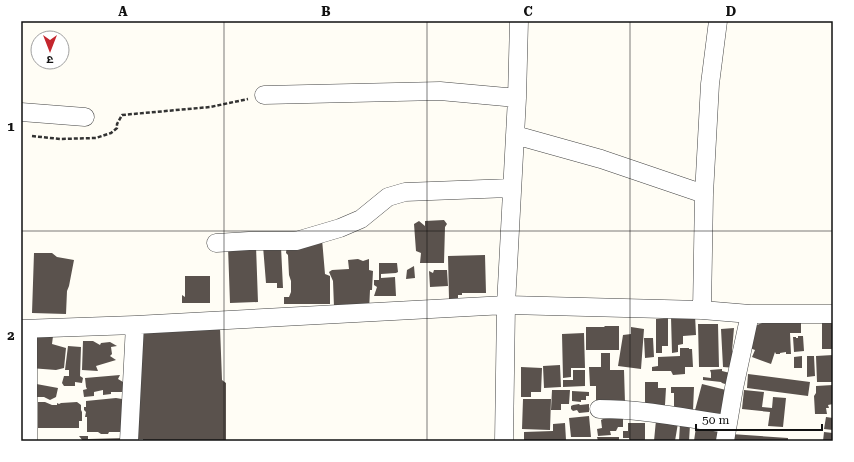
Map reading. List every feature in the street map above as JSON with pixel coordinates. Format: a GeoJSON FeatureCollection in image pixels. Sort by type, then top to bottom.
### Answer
{"type":"FeatureCollection","features":[{"type":"Feature","properties":{"kind":"street"},"geometry":{"type":"LineString","coordinates":[[504,441],[506,305],[517,98],[519,21]]}},
{"type":"Feature","properties":{"kind":"street"},"geometry":{"type":"LineString","coordinates":[[702,310],[704,194],[710,84],[718,21]]}},
{"type":"Feature","properties":{"kind":"street"},"geometry":{"type":"LineString","coordinates":[[264,95],[440,91],[517,98]]}},
{"type":"Feature","properties":{"kind":"street"},"geometry":{"type":"LineString","coordinates":[[21,112],[85,117]]}},
{"type":"Feature","properties":{"kind":"street"},"geometry":{"type":"LineString","coordinates":[[515,135],[601,159],[704,194]]}},
{"type":"Feature","properties":{"kind":"street"},"geometry":{"type":"LineString","coordinates":[[216,242],[296,241],[340,228],[360,219],[388,197],[405,192],[512,188]]}},
{"type":"Feature","properties":{"kind":"street"},"geometry":{"type":"LineString","coordinates":[[28,441],[24,329],[136,325],[506,305],[702,310],[750,314],[833,314]]}},
{"type":"Feature","properties":{"kind":"street"},"geometry":{"type":"LineString","coordinates":[[599,408],[618,408],[643,411],[726,433],[750,314]]}},
{"type":"Feature","properties":{"kind":"street"},"geometry":{"type":"LineString","coordinates":[[129,441],[136,325]]}},
{"type":"Feature","properties":{"kind":"path"},"geometry":{"type":"LineString","coordinates":[[32,136],[60,139],[96,138],[110,133],[117,128],[122,115],[210,107],[264,95]]}},
{"type":"Feature","properties":{"kind":"building"},"geometry":{"type":"Polygon","coordinates":[[[444,220],[447,224],[445,227],[444,263],[420,263],[421,253],[416,251],[414,224],[419,221],[425,226],[425,221],[444,220]]]}},
{"type":"Feature","properties":{"kind":"building"},"geometry":{"type":"Polygon","coordinates":[[[322,239],[325,274],[330,276],[330,304],[284,304],[284,297],[289,297],[291,292],[288,255],[286,253],[287,244],[322,239]]]}},
{"type":"Feature","properties":{"kind":"building"},"geometry":{"type":"Polygon","coordinates":[[[256,246],[258,302],[230,303],[228,247],[256,246]]]}},
{"type":"Feature","properties":{"kind":"building"},"geometry":{"type":"Polygon","coordinates":[[[263,246],[281,247],[283,288],[277,288],[277,283],[266,283],[263,246]]]}},
{"type":"Feature","properties":{"kind":"building"},"geometry":{"type":"Polygon","coordinates":[[[34,253],[52,253],[57,257],[74,260],[67,291],[66,314],[32,313],[34,253]]]}},
{"type":"Feature","properties":{"kind":"building"},"geometry":{"type":"Polygon","coordinates":[[[485,255],[486,293],[462,293],[462,295],[458,295],[458,299],[449,299],[448,256],[485,255]]]}},
{"type":"Feature","properties":{"kind":"building"},"geometry":{"type":"Polygon","coordinates":[[[358,259],[363,261],[369,259],[369,270],[373,271],[369,311],[334,307],[333,281],[329,272],[332,270],[349,269],[348,260],[358,259]]]}},
{"type":"Feature","properties":{"kind":"building"},"geometry":{"type":"Polygon","coordinates":[[[379,263],[397,263],[398,272],[381,274],[381,278],[395,277],[396,296],[374,296],[377,287],[374,285],[374,280],[379,280],[379,263]]]}},
{"type":"Feature","properties":{"kind":"building"},"geometry":{"type":"Polygon","coordinates":[[[414,266],[415,278],[406,279],[407,270],[414,266]]]}},
{"type":"Feature","properties":{"kind":"building"},"geometry":{"type":"Polygon","coordinates":[[[434,270],[447,270],[448,286],[430,287],[429,271],[433,273],[434,270]]]}},
{"type":"Feature","properties":{"kind":"building"},"geometry":{"type":"Polygon","coordinates":[[[185,276],[210,276],[210,303],[182,303],[182,295],[185,297],[185,276]]]}},
{"type":"Feature","properties":{"kind":"building"},"geometry":{"type":"Polygon","coordinates":[[[695,315],[696,335],[683,336],[683,344],[678,345],[678,352],[672,353],[671,317],[695,315]]]}},
{"type":"Feature","properties":{"kind":"building"},"geometry":{"type":"Polygon","coordinates":[[[668,318],[668,346],[662,346],[662,353],[656,353],[656,319],[668,318]]]}},
{"type":"Feature","properties":{"kind":"building"},"geometry":{"type":"Polygon","coordinates":[[[775,318],[801,321],[801,333],[790,333],[791,354],[786,354],[786,352],[776,354],[775,352],[771,364],[752,357],[755,350],[747,347],[752,327],[775,318]]]}},
{"type":"Feature","properties":{"kind":"building"},"geometry":{"type":"Polygon","coordinates":[[[822,320],[833,320],[833,349],[822,349],[822,320]]]}},
{"type":"Feature","properties":{"kind":"building"},"geometry":{"type":"Polygon","coordinates":[[[698,324],[718,324],[719,367],[699,367],[698,324]]]}},
{"type":"Feature","properties":{"kind":"building"},"geometry":{"type":"Polygon","coordinates":[[[619,326],[619,350],[586,350],[586,327],[619,326]]]}},
{"type":"Feature","properties":{"kind":"building"},"geometry":{"type":"Polygon","coordinates":[[[220,327],[222,380],[226,383],[226,441],[143,441],[143,439],[137,439],[137,332],[220,327]]]}},
{"type":"Feature","properties":{"kind":"building"},"geometry":{"type":"Polygon","coordinates":[[[631,327],[644,329],[641,369],[618,366],[623,335],[631,334],[631,327]]]}},
{"type":"Feature","properties":{"kind":"building"},"geometry":{"type":"Polygon","coordinates":[[[734,328],[732,351],[736,352],[736,368],[723,367],[721,329],[734,328]]]}},
{"type":"Feature","properties":{"kind":"building"},"geometry":{"type":"Polygon","coordinates":[[[584,333],[585,368],[571,368],[571,377],[563,378],[562,334],[584,333]]]}},
{"type":"Feature","properties":{"kind":"building"},"geometry":{"type":"Polygon","coordinates":[[[36,336],[53,336],[52,344],[66,348],[64,368],[56,370],[30,368],[36,336]]]}},
{"type":"Feature","properties":{"kind":"building"},"geometry":{"type":"Polygon","coordinates":[[[798,336],[803,336],[804,351],[794,352],[793,337],[798,338],[798,336]]]}},
{"type":"Feature","properties":{"kind":"building"},"geometry":{"type":"Polygon","coordinates":[[[644,338],[653,338],[654,357],[645,358],[644,338]]]}},
{"type":"Feature","properties":{"kind":"building"},"geometry":{"type":"Polygon","coordinates":[[[83,341],[93,341],[100,345],[101,343],[110,342],[117,346],[111,347],[112,354],[110,356],[116,360],[96,366],[98,371],[82,370],[83,341]]]}},
{"type":"Feature","properties":{"kind":"building"},"geometry":{"type":"Polygon","coordinates":[[[68,346],[81,347],[80,376],[83,378],[82,383],[75,382],[75,386],[64,386],[62,383],[64,376],[69,376],[69,370],[65,370],[68,346]]]}},
{"type":"Feature","properties":{"kind":"building"},"geometry":{"type":"Polygon","coordinates":[[[680,348],[692,349],[693,367],[685,367],[685,374],[673,375],[671,371],[652,371],[652,367],[658,366],[658,357],[680,356],[680,348]]]}},
{"type":"Feature","properties":{"kind":"building"},"geometry":{"type":"Polygon","coordinates":[[[601,353],[610,353],[610,370],[624,370],[625,403],[596,403],[596,386],[590,386],[589,367],[601,367],[601,353]]]}},
{"type":"Feature","properties":{"kind":"building"},"geometry":{"type":"Polygon","coordinates":[[[833,355],[833,382],[817,382],[816,356],[833,355]]]}},
{"type":"Feature","properties":{"kind":"building"},"geometry":{"type":"Polygon","coordinates":[[[802,356],[802,368],[794,368],[794,357],[802,356]]]}},
{"type":"Feature","properties":{"kind":"building"},"geometry":{"type":"Polygon","coordinates":[[[807,356],[814,356],[815,376],[807,377],[807,356]]]}},
{"type":"Feature","properties":{"kind":"building"},"geometry":{"type":"Polygon","coordinates":[[[560,365],[561,387],[544,388],[543,366],[560,365]]]}},
{"type":"Feature","properties":{"kind":"building"},"geometry":{"type":"Polygon","coordinates":[[[521,367],[542,368],[541,392],[531,392],[531,397],[521,397],[521,367]]]}},
{"type":"Feature","properties":{"kind":"building"},"geometry":{"type":"Polygon","coordinates":[[[722,369],[722,371],[730,373],[728,385],[721,382],[703,380],[703,377],[711,378],[710,370],[722,369]]]}},
{"type":"Feature","properties":{"kind":"building"},"geometry":{"type":"Polygon","coordinates":[[[573,370],[585,370],[585,386],[563,387],[563,380],[573,380],[573,370]]]}},
{"type":"Feature","properties":{"kind":"building"},"geometry":{"type":"Polygon","coordinates":[[[748,374],[810,382],[808,396],[747,388],[748,374]]]}},
{"type":"Feature","properties":{"kind":"building"},"geometry":{"type":"Polygon","coordinates":[[[120,375],[118,379],[123,382],[123,392],[111,392],[111,394],[103,395],[103,390],[94,392],[94,396],[84,397],[83,390],[87,389],[85,378],[120,375]]]}},
{"type":"Feature","properties":{"kind":"building"},"geometry":{"type":"Polygon","coordinates":[[[645,382],[658,382],[658,388],[666,388],[665,405],[645,405],[645,382]]]}},
{"type":"Feature","properties":{"kind":"building"},"geometry":{"type":"Polygon","coordinates":[[[31,383],[58,388],[56,397],[50,400],[44,397],[32,397],[31,383]]]}},
{"type":"Feature","properties":{"kind":"building"},"geometry":{"type":"Polygon","coordinates":[[[702,384],[730,391],[722,421],[694,414],[702,384]]]}},
{"type":"Feature","properties":{"kind":"building"},"geometry":{"type":"Polygon","coordinates":[[[833,385],[833,404],[828,405],[829,408],[826,408],[827,414],[815,414],[814,396],[816,393],[816,386],[833,385]]]}},
{"type":"Feature","properties":{"kind":"building"},"geometry":{"type":"Polygon","coordinates":[[[671,387],[694,387],[693,411],[674,411],[674,393],[671,393],[671,387]]]}},
{"type":"Feature","properties":{"kind":"building"},"geometry":{"type":"Polygon","coordinates":[[[552,390],[570,390],[569,404],[561,404],[561,410],[551,410],[552,390]]]}},
{"type":"Feature","properties":{"kind":"building"},"geometry":{"type":"Polygon","coordinates":[[[744,390],[764,392],[762,407],[772,408],[773,397],[786,398],[783,427],[768,426],[770,412],[742,409],[744,390]]]}},
{"type":"Feature","properties":{"kind":"building"},"geometry":{"type":"Polygon","coordinates":[[[572,391],[589,392],[589,396],[586,396],[586,400],[581,400],[581,402],[572,401],[572,391]]]}},
{"type":"Feature","properties":{"kind":"building"},"geometry":{"type":"Polygon","coordinates":[[[116,398],[122,399],[125,404],[126,432],[109,432],[108,434],[101,434],[98,432],[87,432],[87,417],[85,417],[86,412],[84,410],[84,407],[86,407],[86,401],[116,398]]]}},
{"type":"Feature","properties":{"kind":"building"},"geometry":{"type":"Polygon","coordinates":[[[523,399],[551,399],[550,430],[522,429],[523,399]]]}},
{"type":"Feature","properties":{"kind":"building"},"geometry":{"type":"Polygon","coordinates":[[[38,402],[57,405],[57,403],[77,402],[81,405],[82,412],[82,421],[79,421],[79,428],[38,428],[38,402]]]}},
{"type":"Feature","properties":{"kind":"building"},"geometry":{"type":"Polygon","coordinates":[[[589,404],[589,412],[579,413],[577,410],[573,411],[571,409],[571,406],[589,404]]]}},
{"type":"Feature","properties":{"kind":"building"},"geometry":{"type":"Polygon","coordinates":[[[589,416],[591,437],[571,437],[569,418],[589,416]]]}},
{"type":"Feature","properties":{"kind":"building"},"geometry":{"type":"Polygon","coordinates":[[[623,417],[623,427],[618,427],[616,431],[610,431],[611,435],[598,436],[597,429],[602,428],[601,420],[623,417]]]}},
{"type":"Feature","properties":{"kind":"building"},"geometry":{"type":"Polygon","coordinates":[[[826,417],[833,418],[833,430],[824,429],[826,417]]]}},
{"type":"Feature","properties":{"kind":"building"},"geometry":{"type":"Polygon","coordinates":[[[656,420],[678,423],[675,441],[654,441],[656,420]]]}},
{"type":"Feature","properties":{"kind":"building"},"geometry":{"type":"Polygon","coordinates":[[[565,423],[566,440],[524,441],[524,432],[553,431],[553,424],[565,423]]]}},
{"type":"Feature","properties":{"kind":"building"},"geometry":{"type":"Polygon","coordinates":[[[628,423],[645,423],[645,441],[630,441],[629,438],[623,438],[623,431],[628,431],[628,423]]]}},
{"type":"Feature","properties":{"kind":"building"},"geometry":{"type":"Polygon","coordinates":[[[680,424],[690,425],[689,441],[679,441],[680,424]]]}},
{"type":"Feature","properties":{"kind":"building"},"geometry":{"type":"Polygon","coordinates":[[[696,427],[721,431],[719,441],[694,441],[696,427]]]}},
{"type":"Feature","properties":{"kind":"building"},"geometry":{"type":"Polygon","coordinates":[[[824,432],[833,433],[833,441],[823,441],[824,432]]]}},
{"type":"Feature","properties":{"kind":"building"},"geometry":{"type":"Polygon","coordinates":[[[731,434],[788,438],[788,441],[731,441],[731,434]]]}},
{"type":"Feature","properties":{"kind":"building"},"geometry":{"type":"Polygon","coordinates":[[[79,436],[88,436],[88,439],[127,438],[127,441],[83,441],[79,436]]]}},
{"type":"Feature","properties":{"kind":"building"},"geometry":{"type":"Polygon","coordinates":[[[597,437],[619,437],[619,441],[598,441],[597,437]]]}}]}
